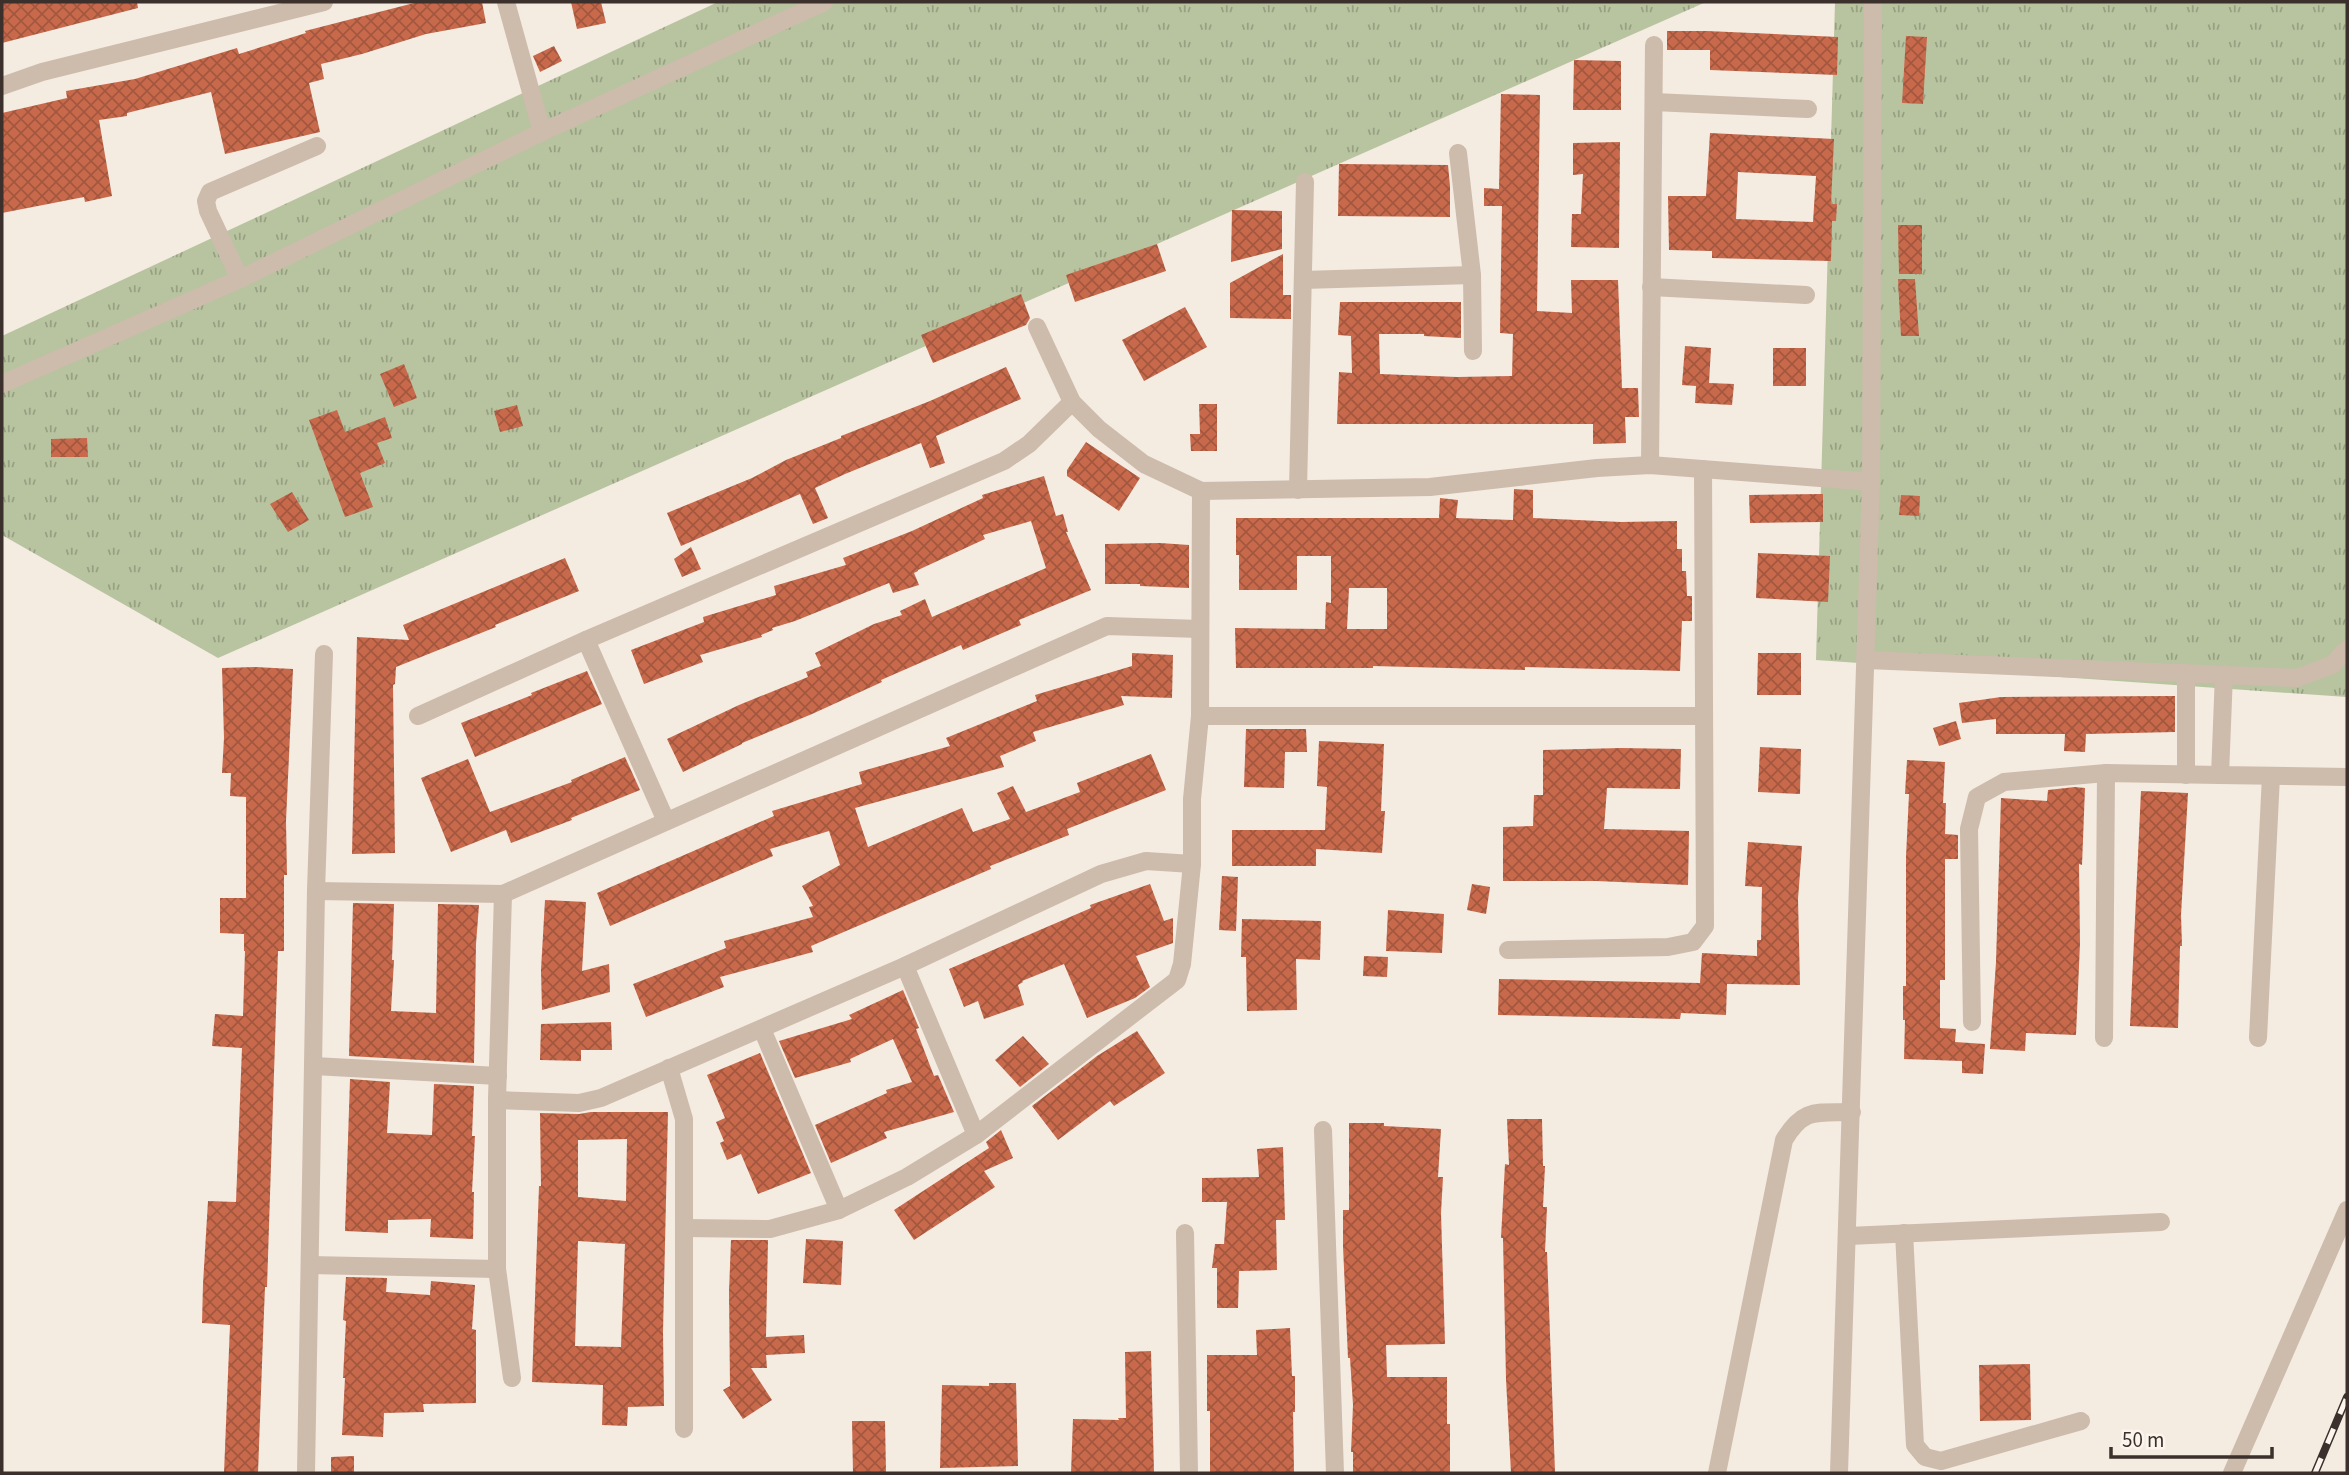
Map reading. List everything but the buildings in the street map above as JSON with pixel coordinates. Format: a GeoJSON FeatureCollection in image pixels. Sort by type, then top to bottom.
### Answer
{"type":"FeatureCollection","features":[{"type":"Feature","properties":{"kind":"street"},"geometry":{"type":"LineString","coordinates":[[2,86],[42,72],[324,2]]}},
{"type":"Feature","properties":{"kind":"street"},"geometry":{"type":"LineString","coordinates":[[506,2],[542,132]]}},
{"type":"Feature","properties":{"kind":"street"},"geometry":{"type":"LineString","coordinates":[[2,384],[240,279],[542,132],[824,2]]}},
{"type":"Feature","properties":{"kind":"street"},"geometry":{"type":"LineString","coordinates":[[1839,1473],[1871,482],[1872,2]]}},
{"type":"Feature","properties":{"kind":"street"},"geometry":{"type":"LineString","coordinates":[[1650,465],[1654,45]]}},
{"type":"Feature","properties":{"kind":"street"},"geometry":{"type":"LineString","coordinates":[[1654,102],[1808,109]]}},
{"type":"Feature","properties":{"kind":"street"},"geometry":{"type":"LineString","coordinates":[[240,279],[208,211],[206,201],[210,192],[317,146]]}},
{"type":"Feature","properties":{"kind":"street"},"geometry":{"type":"LineString","coordinates":[[1458,153],[1472,275],[1473,351]]}},
{"type":"Feature","properties":{"kind":"street"},"geometry":{"type":"LineString","coordinates":[[1298,489],[1305,182]]}},
{"type":"Feature","properties":{"kind":"street"},"geometry":{"type":"LineString","coordinates":[[1303,281],[1472,275]]}},
{"type":"Feature","properties":{"kind":"street"},"geometry":{"type":"LineString","coordinates":[[1651,287],[1806,295]]}},
{"type":"Feature","properties":{"kind":"street"},"geometry":{"type":"LineString","coordinates":[[1037,327],[1072,402],[1099,429],[1144,464],[1201,491],[1430,487],[1597,468],[1650,465],[1871,482]]}},
{"type":"Feature","properties":{"kind":"street"},"geometry":{"type":"LineString","coordinates":[[418,716],[586,640],[1004,461],[1029,444],[1072,402]]}},
{"type":"Feature","properties":{"kind":"street"},"geometry":{"type":"LineString","coordinates":[[1508,950],[1668,947],[1693,943],[1705,926],[1703,469]]}},
{"type":"Feature","properties":{"kind":"street"},"geometry":{"type":"LineString","coordinates":[[685,1228],[770,1229],[839,1210],[907,1177],[976,1135],[1177,980],[1182,964],[1192,864],[1192,799],[1200,716],[1201,491]]}},
{"type":"Feature","properties":{"kind":"street"},"geometry":{"type":"LineString","coordinates":[[316,891],[503,894],[1107,626],[1200,629]]}},
{"type":"Feature","properties":{"kind":"street"},"geometry":{"type":"LineString","coordinates":[[586,640],[666,821]]}},
{"type":"Feature","properties":{"kind":"street"},"geometry":{"type":"LineString","coordinates":[[1867,660],[2297,678],[2332,665],[2347,649]]}},
{"type":"Feature","properties":{"kind":"street"},"geometry":{"type":"LineString","coordinates":[[306,1473],[316,891],[324,654]]}},
{"type":"Feature","properties":{"kind":"street"},"geometry":{"type":"LineString","coordinates":[[2186,673],[2186,775]]}},
{"type":"Feature","properties":{"kind":"street"},"geometry":{"type":"LineString","coordinates":[[2220,775],[2224,674]]}},
{"type":"Feature","properties":{"kind":"street"},"geometry":{"type":"LineString","coordinates":[[1200,716],[1704,716]]}},
{"type":"Feature","properties":{"kind":"street"},"geometry":{"type":"LineString","coordinates":[[2104,1038],[2106,773]]}},
{"type":"Feature","properties":{"kind":"street"},"geometry":{"type":"LineString","coordinates":[[1972,1022],[1969,829],[1977,797],[2004,782],[2106,773],[2347,777]]}},
{"type":"Feature","properties":{"kind":"street"},"geometry":{"type":"LineString","coordinates":[[2258,1038],[2271,776]]}},
{"type":"Feature","properties":{"kind":"street"},"geometry":{"type":"LineString","coordinates":[[497,1100],[579,1103],[601,1098],[905,966],[1101,874],[1146,861],[1192,864]]}},
{"type":"Feature","properties":{"kind":"street"},"geometry":{"type":"LineString","coordinates":[[503,894],[497,1100],[497,1269],[512,1378]]}},
{"type":"Feature","properties":{"kind":"street"},"geometry":{"type":"LineString","coordinates":[[905,966],[976,1135]]}},
{"type":"Feature","properties":{"kind":"street"},"geometry":{"type":"LineString","coordinates":[[762,1029],[839,1210]]}},
{"type":"Feature","properties":{"kind":"street"},"geometry":{"type":"LineString","coordinates":[[314,1066],[498,1076]]}},
{"type":"Feature","properties":{"kind":"street"},"geometry":{"type":"LineString","coordinates":[[668,1068],[684,1119],[684,1429]]}},
{"type":"Feature","properties":{"kind":"street"},"geometry":{"type":"LineString","coordinates":[[1717,1473],[1784,1140],[1804,1115],[1852,1112]]}},
{"type":"Feature","properties":{"kind":"street"},"geometry":{"type":"LineString","coordinates":[[1323,1129],[1335,1473]]}},
{"type":"Feature","properties":{"kind":"street"},"geometry":{"type":"LineString","coordinates":[[2232,1473],[2347,1210]]}},
{"type":"Feature","properties":{"kind":"street"},"geometry":{"type":"LineString","coordinates":[[1848,1236],[2161,1222]]}},
{"type":"Feature","properties":{"kind":"street"},"geometry":{"type":"LineString","coordinates":[[1185,1233],[1189,1473]]}},
{"type":"Feature","properties":{"kind":"street"},"geometry":{"type":"LineString","coordinates":[[1904,1233],[1915,1445],[1925,1457],[1941,1461],[2081,1420]]}},
{"type":"Feature","properties":{"kind":"street"},"geometry":{"type":"LineString","coordinates":[[310,1265],[497,1269]]}},
{"type":"Feature","properties":{"kind":"green space"},"geometry":{"type":"Polygon","coordinates":[[[718,2],[1706,2],[218,658],[2,535],[2,336],[718,2]]]}},
{"type":"Feature","properties":{"kind":"green space"},"geometry":{"type":"Polygon","coordinates":[[[1835,2],[2347,2],[2347,697],[1816,660],[1835,2]]]}},
{"type":"Feature","properties":{"kind":"railway"},"geometry":{"type":"LineString","coordinates":[[2315,1473],[2347,1397]]}}]}
